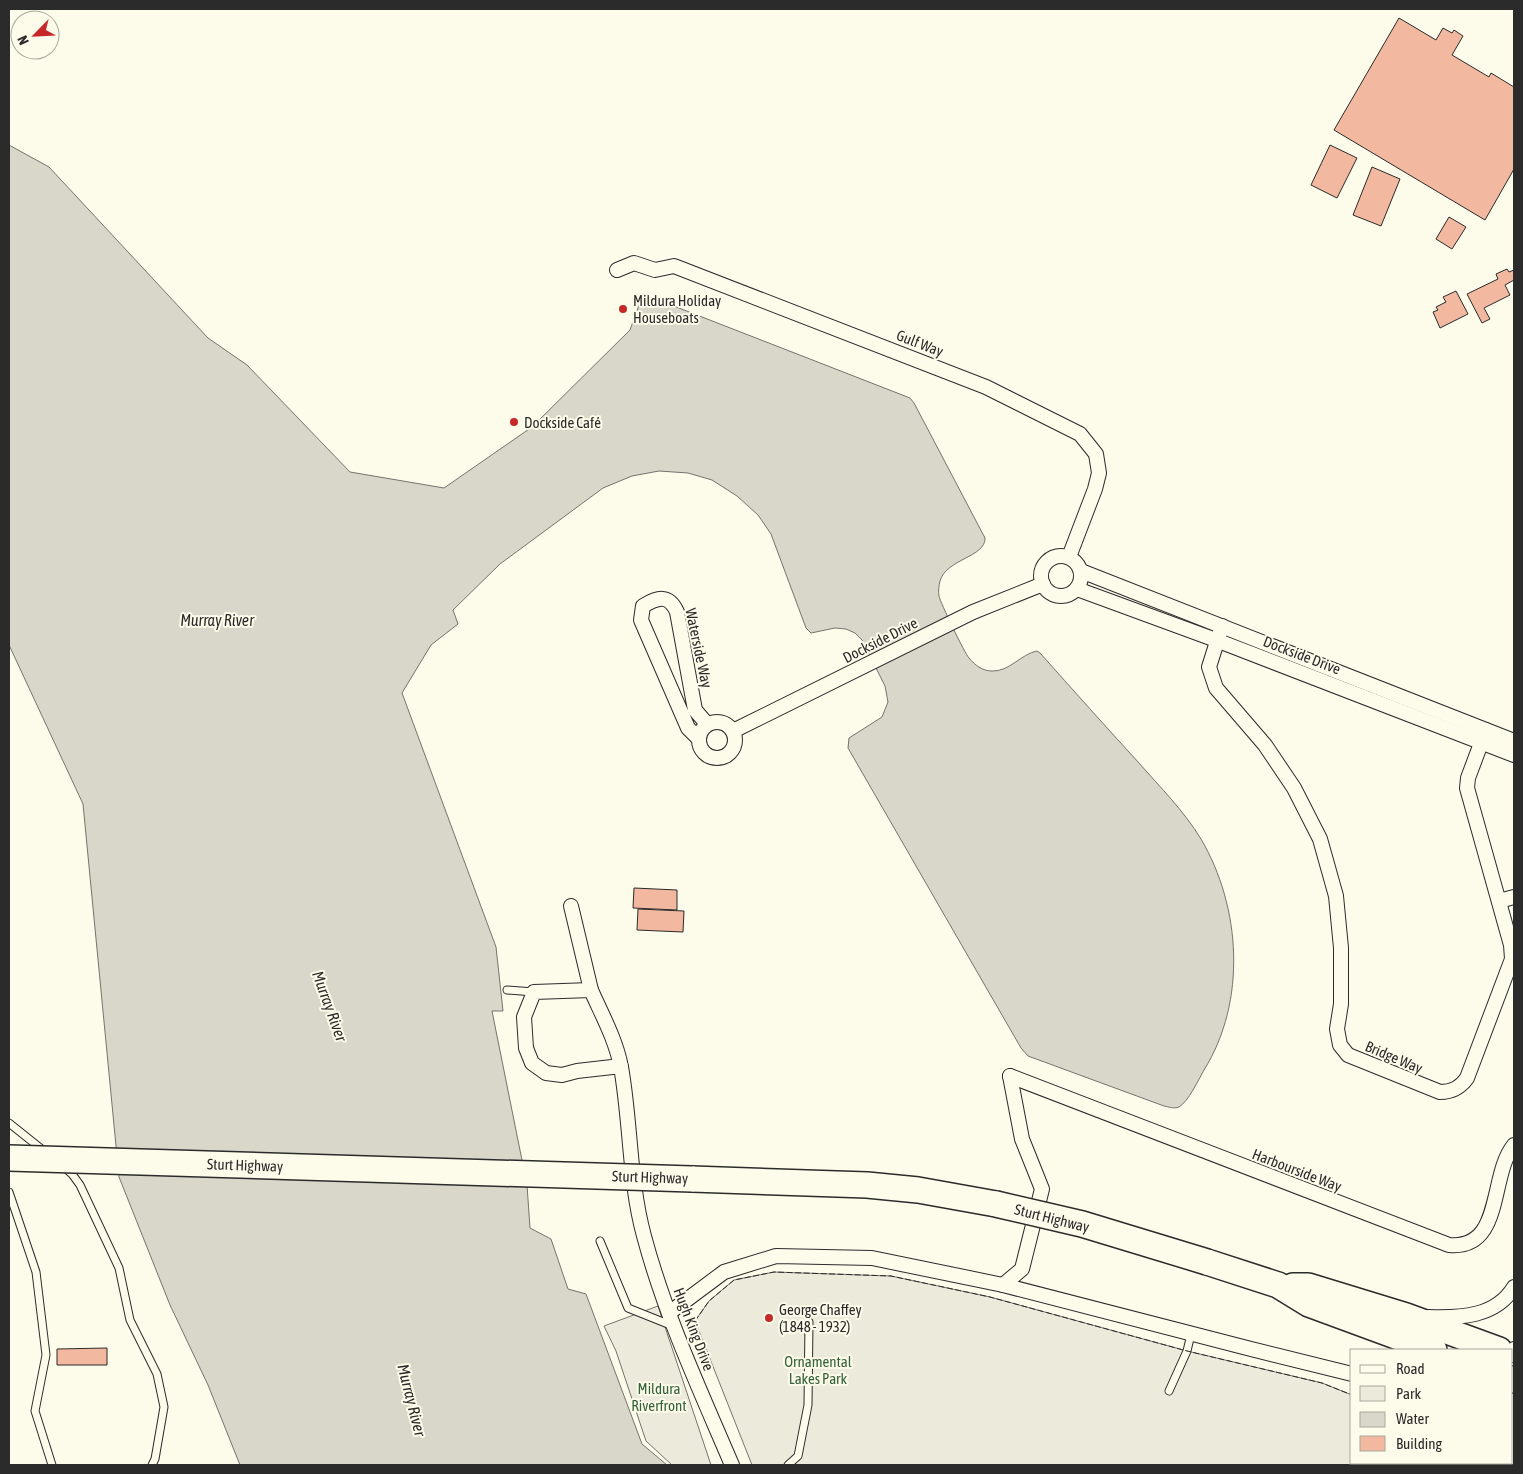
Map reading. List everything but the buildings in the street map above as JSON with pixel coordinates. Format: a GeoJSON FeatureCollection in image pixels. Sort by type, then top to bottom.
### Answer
{"type":"FeatureCollection","features":[{"type":"Feature","properties":{"kind":"highway","name":"Sturt Highway"},"geometry":{"type":"LineString","coordinates":[[9,1158],[867,1185],[918,1190],[996,1204],[1082,1224],[1207,1262],[1278,1285],[1310,1304],[1431,1349]]}},
{"type":"Feature","properties":{"kind":"highway","name":"Sturt Highway"},"geometry":{"type":"LineString","coordinates":[[1278,1285],[1308,1286],[1406,1316],[1496,1349]]}},
{"type":"Feature","properties":{"kind":"street","name":"Gulf Way"},"geometry":{"type":"LineString","coordinates":[[617,270],[634,263],[655,270],[674,266],[986,386],[1080,434],[1096,454],[1099,473],[1096,489],[1069,557]]}},
{"type":"Feature","properties":{"kind":"street"},"geometry":{"type":"LineString","coordinates":[[1055,557],[1069,557],[1081,571],[1080,584],[1077,589],[1065,596],[1052,594],[1043,584],[1042,571],[1050,560],[1055,557]]}},
{"type":"Feature","properties":{"kind":"street","name":"Dockside Drive"},"geometry":{"type":"LineString","coordinates":[[1081,571],[1222,626],[1483,736],[1514,755]]}},
{"type":"Feature","properties":{"kind":"street","name":"Dockside Drive"},"geometry":{"type":"LineString","coordinates":[[733,731],[972,612],[1043,584]]}},
{"type":"Feature","properties":{"kind":"street","name":"Dockside Drive"},"geometry":{"type":"LineString","coordinates":[[1077,589],[1483,736],[1514,741]]}},
{"type":"Feature","properties":{"kind":"street","name":"Waterside Way"},"geometry":{"type":"LineString","coordinates":[[698,738],[688,728],[641,620],[643,606],[652,600],[663,598],[673,603],[677,612],[695,710],[707,724]]}},
{"type":"Feature","properties":{"kind":"street","name":"Bridge Way"},"geometry":{"type":"LineString","coordinates":[[1222,626],[1209,667],[1216,688],[1265,745],[1294,788],[1320,839],[1336,896],[1342,948],[1341,1004],[1337,1029],[1340,1045],[1348,1055],[1440,1092],[1447,1092],[1462,1085],[1467,1078],[1512,959],[1511,945],[1467,788],[1468,778],[1483,736]]}},
{"type":"Feature","properties":{"kind":"street"},"geometry":{"type":"LineString","coordinates":[[716,721],[726,724],[733,731],[736,740],[733,750],[726,757],[716,759],[707,756],[700,748],[698,738],[701,730],[707,724],[716,721]]}},
{"type":"Feature","properties":{"kind":"street"},"geometry":{"type":"LineString","coordinates":[[1499,901],[1514,897]]}},
{"type":"Feature","properties":{"kind":"street","name":"Hugh King Drive"},"geometry":{"type":"LineString","coordinates":[[571,906],[591,990],[610,1032],[621,1066],[636,1200],[643,1236],[671,1320],[732,1465]]}},
{"type":"Feature","properties":{"kind":"street"},"geometry":{"type":"LineString","coordinates":[[591,990],[534,992],[524,1017],[526,1048],[532,1063],[546,1073],[562,1075],[577,1071],[621,1066]]}},
{"type":"Feature","properties":{"kind":"street","name":"Harbourside Way"},"geometry":{"type":"LineString","coordinates":[[1003,1285],[1022,1269],[1042,1189],[1022,1139],[1010,1076],[1449,1245],[1468,1244],[1482,1234],[1488,1221],[1506,1158],[1514,1145]]}},
{"type":"Feature","properties":{"kind":"street"},"geometry":{"type":"LineString","coordinates":[[671,1320],[724,1272],[776,1256],[872,1258],[1003,1285],[1350,1374]]}},
{"type":"Feature","properties":{"kind":"street"},"geometry":{"type":"LineString","coordinates":[[1406,1316],[1450,1317],[1477,1314],[1499,1304],[1514,1288]]}},
{"type":"Feature","properties":{"kind":"street"},"geometry":{"type":"LineString","coordinates":[[1513,1355],[1514,1348]]}},
{"type":"Feature","properties":{"kind":"lane"},"geometry":{"type":"LineString","coordinates":[[507,990],[534,992]]}},
{"type":"Feature","properties":{"kind":"lane"},"geometry":{"type":"LineString","coordinates":[[9,1123],[72,1174],[80,1185],[119,1268],[130,1320],[157,1374],[164,1407],[155,1459],[152,1465]]}},
{"type":"Feature","properties":{"kind":"lane"},"geometry":{"type":"LineString","coordinates":[[9,1192],[36,1272],[46,1355],[35,1411],[52,1465]]}},
{"type":"Feature","properties":{"kind":"lane"},"geometry":{"type":"LineString","coordinates":[[600,1240],[628,1308],[671,1320]]}},
{"type":"Feature","properties":{"kind":"lane"},"geometry":{"type":"LineString","coordinates":[[788,1465],[798,1456],[808,1405],[809,1322]]}},
{"type":"Feature","properties":{"kind":"lane"},"geometry":{"type":"LineString","coordinates":[[1169,1392],[1187,1350],[1191,1334]]}},
{"type":"Feature","properties":{"kind":"green space","name":"Ornamental Lakes Park"},"geometry":{"type":"Polygon","coordinates":[[[774,1272],[891,1276],[990,1297],[1187,1351],[1322,1383],[1350,1394],[1350,1464],[1436,1465],[752,1465],[695,1321],[709,1301],[734,1280],[774,1272]]]}},
{"type":"Feature","properties":{"kind":"green space","name":"Mildura Riverfront"},"geometry":{"type":"Polygon","coordinates":[[[658,1306],[711,1465],[672,1465],[646,1441],[616,1351],[604,1326],[658,1306]]]}},
{"type":"Feature","properties":{"kind":"water","name":"Murray River"},"geometry":{"type":"Polygon","coordinates":[[[9,145],[49,167],[208,338],[247,365],[350,472],[444,488],[532,427],[630,330],[643,294],[910,398],[985,538],[984,544],[979,550],[950,568],[944,574],[939,584],[940,600],[971,661],[985,670],[998,671],[1031,653],[1037,651],[1040,653],[1179,809],[1201,839],[1214,866],[1224,894],[1231,924],[1234,954],[1232,985],[1227,1014],[1218,1043],[1186,1100],[1177,1108],[1164,1106],[1028,1056],[1021,1048],[848,748],[849,738],[882,717],[888,702],[885,686],[862,640],[855,633],[846,629],[835,628],[811,633],[806,628],[771,534],[758,515],[737,496],[712,480],[688,473],[659,471],[632,476],[603,488],[500,564],[453,610],[458,624],[431,645],[402,693],[496,947],[503,1011],[492,1011],[527,1185],[530,1228],[551,1239],[568,1289],[586,1294],[642,1444],[667,1465],[240,1465],[208,1385],[170,1305],[119,1177],[83,804],[9,645],[9,145]]]}},
{"type":"Feature","properties":{"kind":"fence"},"geometry":{"type":"LineString","coordinates":[[695,1321],[709,1301],[734,1280],[774,1272],[891,1276],[990,1297],[1187,1351],[1322,1383],[1350,1394]]}},
{"type":"Feature","properties":{"kind":"place","name":"Mildura Holiday Houseboats"},"geometry":{"type":"Point","coordinates":[623,309]}},
{"type":"Feature","properties":{"kind":"place","name":"Dockside Café"},"geometry":{"type":"Point","coordinates":[514,422]}},
{"type":"Feature","properties":{"kind":"place","name":"George Chaffey (1848 - 1932)"},"geometry":{"type":"Point","coordinates":[769,1318]}}]}
